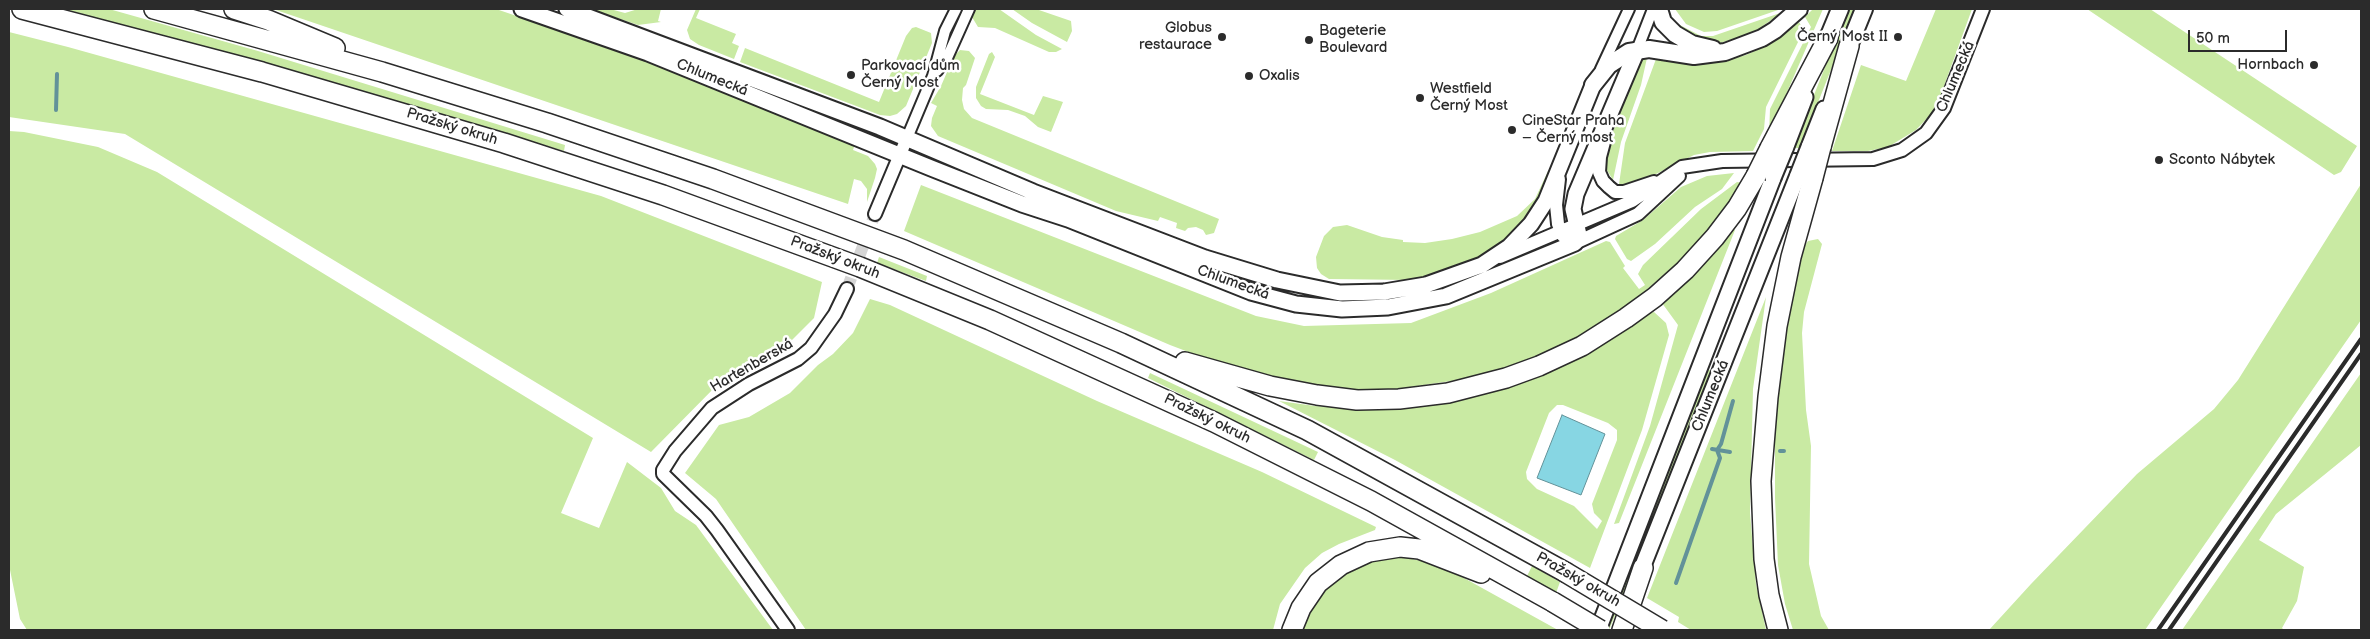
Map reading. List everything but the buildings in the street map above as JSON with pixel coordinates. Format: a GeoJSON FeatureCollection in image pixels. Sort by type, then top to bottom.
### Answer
{"type":"FeatureCollection","features":[{"type":"Feature","properties":{"kind":"highway","name":"Pražský okruh"},"geometry":{"type":"LineString","coordinates":[[22,9],[262,72],[504,143],[714,212],[860,267],[990,320],[1206,418],[1371,501],[1553,602],[1599,630]]}},
{"type":"Feature","properties":{"kind":"highway","name":"Pražský okruh"},"geometry":{"type":"LineString","coordinates":[[154,9],[414,82],[622,148],[808,214],[968,276],[1121,343],[1307,430],[1565,572],[1662,630]]}},
{"type":"Feature","properties":{"kind":"highway"},"geometry":{"type":"LineString","coordinates":[[234,9],[268,20],[414,82]]}},
{"type":"Feature","properties":{"kind":"highway"},"geometry":{"type":"LineString","coordinates":[[1121,343],[1252,382],[1336,398],[1357,400],[1415,397],[1478,386],[1524,372],[1567,353],[1610,329],[1640,308],[1685,270],[1765,177],[1828,38]]}},
{"type":"Feature","properties":{"kind":"highway"},"geometry":{"type":"LineString","coordinates":[[1778,630],[1769,595],[1764,559],[1761,481],[1768,398],[1779,317],[1805,176],[1849,46]]}},
{"type":"Feature","properties":{"kind":"highway"},"geometry":{"type":"LineString","coordinates":[[1292,630],[1306,599],[1325,576],[1350,560],[1388,548],[1410,548],[1432,552],[1553,602]]}},
{"type":"Feature","properties":{"kind":"highway"},"geometry":{"type":"LineString","coordinates":[[1622,630],[1643,568]]}},
{"type":"Feature","properties":{"kind":"main road","name":"Chlumecká"},"geometry":{"type":"LineString","coordinates":[[522,9],[648,53],[899,156],[1022,204],[1068,219],[1251,292],[1282,301],[1319,307],[1372,308],[1432,300],[1465,290],[1575,243]]}},
{"type":"Feature","properties":{"kind":"main road","name":"Chlumecká"},"geometry":{"type":"LineString","coordinates":[[567,9],[907,138],[1033,192],[1205,258],[1246,272],[1306,288],[1353,294],[1390,291],[1442,280],[1482,265],[1509,247],[1531,224],[1546,200],[1593,85]]}},
{"type":"Feature","properties":{"kind":"main road"},"geometry":{"type":"LineString","coordinates":[[1658,9],[1660,17],[1666,26],[1684,40],[1709,49],[1738,49]]}},
{"type":"Feature","properties":{"kind":"main road"},"geometry":{"type":"LineString","coordinates":[[1593,85],[1617,58],[1637,50],[1654,50],[1694,56],[1738,49],[1775,30],[1799,9]]}},
{"type":"Feature","properties":{"kind":"main road"},"geometry":{"type":"LineString","coordinates":[[1828,38],[1840,9]]}},
{"type":"Feature","properties":{"kind":"main road"},"geometry":{"type":"LineString","coordinates":[[1849,46],[1864,9]]}},
{"type":"Feature","properties":{"kind":"main road"},"geometry":{"type":"LineString","coordinates":[[1575,243],[1579,235],[1573,209],[1576,194],[1594,146],[1612,112],[1637,50]]}},
{"type":"Feature","properties":{"kind":"main road","name":"Chlumecká"},"geometry":{"type":"LineString","coordinates":[[1616,630],[1805,176]]}},
{"type":"Feature","properties":{"kind":"main road","name":"Chlumecká"},"geometry":{"type":"LineString","coordinates":[[1599,630],[1765,177]]}},
{"type":"Feature","properties":{"kind":"street"},"geometry":{"type":"LineString","coordinates":[[875,214],[933,76],[945,31],[956,9]]}},
{"type":"Feature","properties":{"kind":"street"},"geometry":{"type":"LineString","coordinates":[[933,76],[947,58],[969,9]]}},
{"type":"Feature","properties":{"kind":"street"},"geometry":{"type":"LineString","coordinates":[[1593,85],[1629,9]]}},
{"type":"Feature","properties":{"kind":"street"},"geometry":{"type":"LineString","coordinates":[[1637,50],[1653,9]]}},
{"type":"Feature","properties":{"kind":"street","name":"Chlumecká"},"geometry":{"type":"LineString","coordinates":[[1482,265],[1641,196],[1682,167],[1708,162],[1872,159],[1892,154],[1907,147],[1926,133],[1944,108],[1983,9]]}},
{"type":"Feature","properties":{"kind":"street"},"geometry":{"type":"LineString","coordinates":[[1612,112],[1600,157],[1599,172],[1603,181],[1619,193],[1663,179]]}},
{"type":"Feature","properties":{"kind":"street","name":"Chlumecká"},"geometry":{"type":"LineString","coordinates":[[1560,231],[1556,205],[1562,161]]}},
{"type":"Feature","properties":{"kind":"street","name":"Chlumecká"},"geometry":{"type":"LineString","coordinates":[[1575,243],[1638,214],[1678,176],[1708,162]]}},
{"type":"Feature","properties":{"kind":"street"},"geometry":{"type":"LineString","coordinates":[[1560,231],[1566,240],[1575,243]]}},
{"type":"Feature","properties":{"kind":"street","name":"Hartenberská"},"geometry":{"type":"LineString","coordinates":[[788,630],[717,530],[663,474],[663,470],[674,451],[712,408],[749,384],[798,359],[811,348],[835,314],[847,289]]}},
{"type":"Feature","properties":{"kind":"green space"},"geometry":{"type":"Polygon","coordinates":[[[64,9],[109,9],[258,51],[565,145],[564,151],[326,80],[64,9]]]}},
{"type":"Feature","properties":{"kind":"green space"},"geometry":{"type":"Polygon","coordinates":[[[273,9],[496,9],[649,61],[855,144],[853,150],[868,156],[875,164],[877,169],[875,178],[867,202],[867,189],[861,181],[854,179],[848,204],[273,9]]]}},
{"type":"Feature","properties":{"kind":"green space"},"geometry":{"type":"Polygon","coordinates":[[[590,9],[610,9],[625,13],[638,9],[661,9],[658,21],[661,22],[638,25],[590,9]]]}},
{"type":"Feature","properties":{"kind":"green space"},"geometry":{"type":"Polygon","coordinates":[[[696,9],[700,9],[696,18],[736,34],[732,43],[739,46],[734,59],[699,45],[690,39],[687,30],[696,9]]]}},
{"type":"Feature","properties":{"kind":"green space"},"geometry":{"type":"Polygon","coordinates":[[[975,9],[999,9],[1036,35],[1062,49],[1056,52],[1049,52],[995,28],[978,27],[972,17],[975,9]]]}},
{"type":"Feature","properties":{"kind":"green space"},"geometry":{"type":"Polygon","coordinates":[[[1012,9],[1036,9],[1071,21],[1072,31],[1067,42],[1032,23],[1012,9]]]}},
{"type":"Feature","properties":{"kind":"green space"},"geometry":{"type":"Polygon","coordinates":[[[1675,9],[1781,9],[1717,31],[1704,32],[1686,24],[1675,9]]]}},
{"type":"Feature","properties":{"kind":"green space"},"geometry":{"type":"Polygon","coordinates":[[[1813,9],[1823,9],[1769,134],[1770,109],[1811,27],[1805,17],[1813,9]]]}},
{"type":"Feature","properties":{"kind":"green space"},"geometry":{"type":"Polygon","coordinates":[[[1848,9],[1855,9],[1800,148],[1793,148],[1848,9]]]}},
{"type":"Feature","properties":{"kind":"green space"},"geometry":{"type":"Polygon","coordinates":[[[1936,9],[1972,9],[1939,100],[1932,113],[1916,130],[1888,147],[1868,151],[1832,151],[1861,65],[1906,81],[1936,9]]]}},
{"type":"Feature","properties":{"kind":"green space"},"geometry":{"type":"Polygon","coordinates":[[[2087,9],[2150,9],[2357,146],[2341,172],[2334,175],[2087,9]]]}},
{"type":"Feature","properties":{"kind":"green space"},"geometry":{"type":"Polygon","coordinates":[[[1783,12],[1751,34],[1716,44],[1704,42],[1675,25],[1680,25],[1701,36],[1713,36],[1783,12]]]}},
{"type":"Feature","properties":{"kind":"green space"},"geometry":{"type":"Polygon","coordinates":[[[1799,22],[1803,28],[1802,34],[1766,107],[1764,129],[1753,151],[1710,152],[1694,155],[1642,181],[1624,186],[1619,184],[1625,143],[1656,59],[1684,64],[1701,64],[1731,59],[1746,55],[1774,42],[1799,22]]]}},
{"type":"Feature","properties":{"kind":"green space"},"geometry":{"type":"Polygon","coordinates":[[[916,27],[931,33],[932,43],[906,106],[897,114],[890,116],[880,115],[740,62],[745,48],[879,102],[906,36],[912,28],[916,27]]]}},
{"type":"Feature","properties":{"kind":"green space"},"geometry":{"type":"Polygon","coordinates":[[[9,32],[601,196],[822,282],[814,318],[780,352],[723,379],[651,452],[125,134],[9,117],[9,32]]]}},
{"type":"Feature","properties":{"kind":"green space"},"geometry":{"type":"Polygon","coordinates":[[[960,50],[969,51],[975,58],[966,85],[963,88],[962,100],[964,109],[972,118],[1219,219],[1214,233],[1206,235],[1203,230],[1196,227],[1188,228],[1185,231],[1176,228],[1177,223],[1160,217],[1158,221],[1116,211],[938,136],[931,126],[937,106],[931,103],[941,86],[954,56],[960,50]]]}},
{"type":"Feature","properties":{"kind":"green space"},"geometry":{"type":"Polygon","coordinates":[[[992,52],[995,57],[980,94],[1034,115],[1043,96],[1063,102],[1051,132],[1038,127],[1025,116],[1008,110],[986,109],[981,106],[976,98],[976,87],[989,54],[992,52]]]}},
{"type":"Feature","properties":{"kind":"green space"},"geometry":{"type":"Polygon","coordinates":[[[1647,58],[1641,85],[1621,142],[1613,180],[1605,167],[1605,158],[1612,134],[1638,66],[1642,60],[1647,58]]]}},
{"type":"Feature","properties":{"kind":"green space"},"geometry":{"type":"Polygon","coordinates":[[[9,131],[24,132],[98,147],[157,172],[593,438],[561,513],[599,528],[627,462],[661,488],[675,511],[696,525],[773,630],[27,630],[20,619],[9,565],[9,131]]]}},
{"type":"Feature","properties":{"kind":"green space"},"geometry":{"type":"Polygon","coordinates":[[[1548,171],[1550,172],[1538,201],[1519,227],[1508,238],[1476,260],[1411,280],[1329,279],[1321,274],[1317,268],[1316,257],[1324,236],[1333,227],[1347,225],[1382,237],[1403,240],[1403,242],[1425,243],[1480,232],[1517,216],[1535,199],[1548,171]]]}},
{"type":"Feature","properties":{"kind":"green space"},"geometry":{"type":"Polygon","coordinates":[[[1734,173],[1722,189],[1695,207],[1655,244],[1631,261],[1627,259],[1615,239],[1616,236],[1643,220],[1681,187],[1707,176],[1734,173]]]}},
{"type":"Feature","properties":{"kind":"green space"},"geometry":{"type":"Polygon","coordinates":[[[1737,182],[1743,183],[1719,218],[1686,255],[1642,294],[1602,323],[1558,347],[1520,363],[1471,378],[1397,389],[1345,389],[1301,384],[1228,367],[1170,345],[904,231],[921,185],[1256,316],[1304,326],[1411,323],[1491,293],[1606,241],[1610,242],[1625,266],[1623,268],[1639,289],[1645,285],[1638,274],[1643,265],[1701,209],[1737,182]]]}},
{"type":"Feature","properties":{"kind":"green space"},"geometry":{"type":"Polygon","coordinates":[[[2361,184],[2361,320],[2145,630],[1989,630],[2137,474],[2214,409],[2238,380],[2361,184]]]}},
{"type":"Feature","properties":{"kind":"green space"},"geometry":{"type":"Polygon","coordinates":[[[1733,229],[1735,230],[1619,523],[1614,524],[1650,426],[1678,325],[1662,303],[1733,229]]]}},
{"type":"Feature","properties":{"kind":"green space"},"geometry":{"type":"Polygon","coordinates":[[[1818,239],[1822,244],[1804,312],[1802,333],[1806,410],[1811,446],[1809,564],[1821,616],[1829,630],[1793,630],[1785,604],[1778,565],[1775,498],[1775,425],[1788,313],[1799,262],[1803,248],[1808,241],[1818,239]]]}},
{"type":"Feature","properties":{"kind":"green space"},"geometry":{"type":"Polygon","coordinates":[[[879,257],[927,276],[926,281],[877,263],[879,257]]]}},
{"type":"Feature","properties":{"kind":"green space"},"geometry":{"type":"Polygon","coordinates":[[[1766,297],[1753,389],[1750,513],[1756,584],[1766,630],[1691,630],[1678,622],[1679,617],[1647,598],[1766,297]]]}},
{"type":"Feature","properties":{"kind":"green space"},"geometry":{"type":"Polygon","coordinates":[[[870,299],[890,305],[1097,401],[1262,472],[1376,527],[1375,530],[1322,553],[1305,568],[1280,604],[1273,630],[806,630],[716,499],[685,473],[719,425],[749,417],[790,393],[818,365],[833,354],[853,333],[870,299]]]}},
{"type":"Feature","properties":{"kind":"green space"},"geometry":{"type":"Polygon","coordinates":[[[1654,312],[1666,323],[1669,335],[1642,430],[1590,568],[1395,460],[1279,401],[1315,406],[1373,409],[1431,405],[1464,399],[1516,384],[1568,364],[1613,338],[1645,314],[1654,312]],[[1557,405],[1549,413],[1526,472],[1527,479],[1537,489],[1574,506],[1597,529],[1602,521],[1594,513],[1592,504],[1617,440],[1617,430],[1608,423],[1563,405],[1557,405]]]}},
{"type":"Feature","properties":{"kind":"green space"},"geometry":{"type":"Polygon","coordinates":[[[1706,369],[1710,370],[1710,374],[1627,587],[1609,630],[1603,630],[1706,369]]]}},
{"type":"Feature","properties":{"kind":"green space"},"geometry":{"type":"Polygon","coordinates":[[[1150,373],[1318,452],[1314,460],[1148,378],[1150,373]]]}},
{"type":"Feature","properties":{"kind":"green space"},"geometry":{"type":"Polygon","coordinates":[[[2361,373],[2361,445],[2276,514],[2259,540],[2304,567],[2297,601],[2282,628],[2284,630],[2182,630],[2361,373]]]}},
{"type":"Feature","properties":{"kind":"green space"},"geometry":{"type":"Polygon","coordinates":[[[1402,557],[1437,564],[1558,630],[1301,630],[1319,595],[1341,574],[1369,562],[1402,557]]]}},
{"type":"Feature","properties":{"kind":"green space"},"geometry":{"type":"Polygon","coordinates":[[[1532,566],[1560,582],[1556,593],[1527,576],[1532,566]]]}},
{"type":"Feature","properties":{"kind":"water"},"geometry":{"type":"Polygon","coordinates":[[[1562,415],[1605,434],[1581,495],[1537,478],[1562,415]]]}},
{"type":"Feature","properties":{"kind":"waterway"},"geometry":{"type":"LineString","coordinates":[[56,110],[57,74]]}},
{"type":"Feature","properties":{"kind":"waterway"},"geometry":{"type":"LineString","coordinates":[[1676,583],[1720,458],[1717,450],[1721,444],[1733,401]]}},
{"type":"Feature","properties":{"kind":"waterway"},"geometry":{"type":"LineString","coordinates":[[1712,449],[1730,452]]}},
{"type":"Feature","properties":{"kind":"tunnel"},"geometry":{"type":"LineString","coordinates":[[847,289],[875,214]]}},
{"type":"Feature","properties":{"kind":"railway"},"geometry":{"type":"LineString","coordinates":[[2158,630],[2361,339]]}},
{"type":"Feature","properties":{"kind":"railway"},"geometry":{"type":"LineString","coordinates":[[2169,630],[2361,354]]}},
{"type":"Feature","properties":{"kind":"place","name":"Globus restaurace"},"geometry":{"type":"Point","coordinates":[1222,37]}},
{"type":"Feature","properties":{"kind":"place","name":"Černý Most II"},"geometry":{"type":"Point","coordinates":[1898,37]}},
{"type":"Feature","properties":{"kind":"place","name":"Bageterie Boulevard"},"geometry":{"type":"Point","coordinates":[1309,40]}},
{"type":"Feature","properties":{"kind":"place","name":"Hornbach"},"geometry":{"type":"Point","coordinates":[2314,65]}},
{"type":"Feature","properties":{"kind":"place","name":"Parkovací dům Černý Most"},"geometry":{"type":"Point","coordinates":[851,75]}},
{"type":"Feature","properties":{"kind":"place","name":"Oxalis"},"geometry":{"type":"Point","coordinates":[1249,76]}},
{"type":"Feature","properties":{"kind":"place","name":"Westfield Černý Most"},"geometry":{"type":"Point","coordinates":[1420,98]}},
{"type":"Feature","properties":{"kind":"place","name":"CineStar Praha – Černý most"},"geometry":{"type":"Point","coordinates":[1512,130]}},
{"type":"Feature","properties":{"kind":"place","name":"Sconto Nábytek"},"geometry":{"type":"Point","coordinates":[2159,160]}}]}
